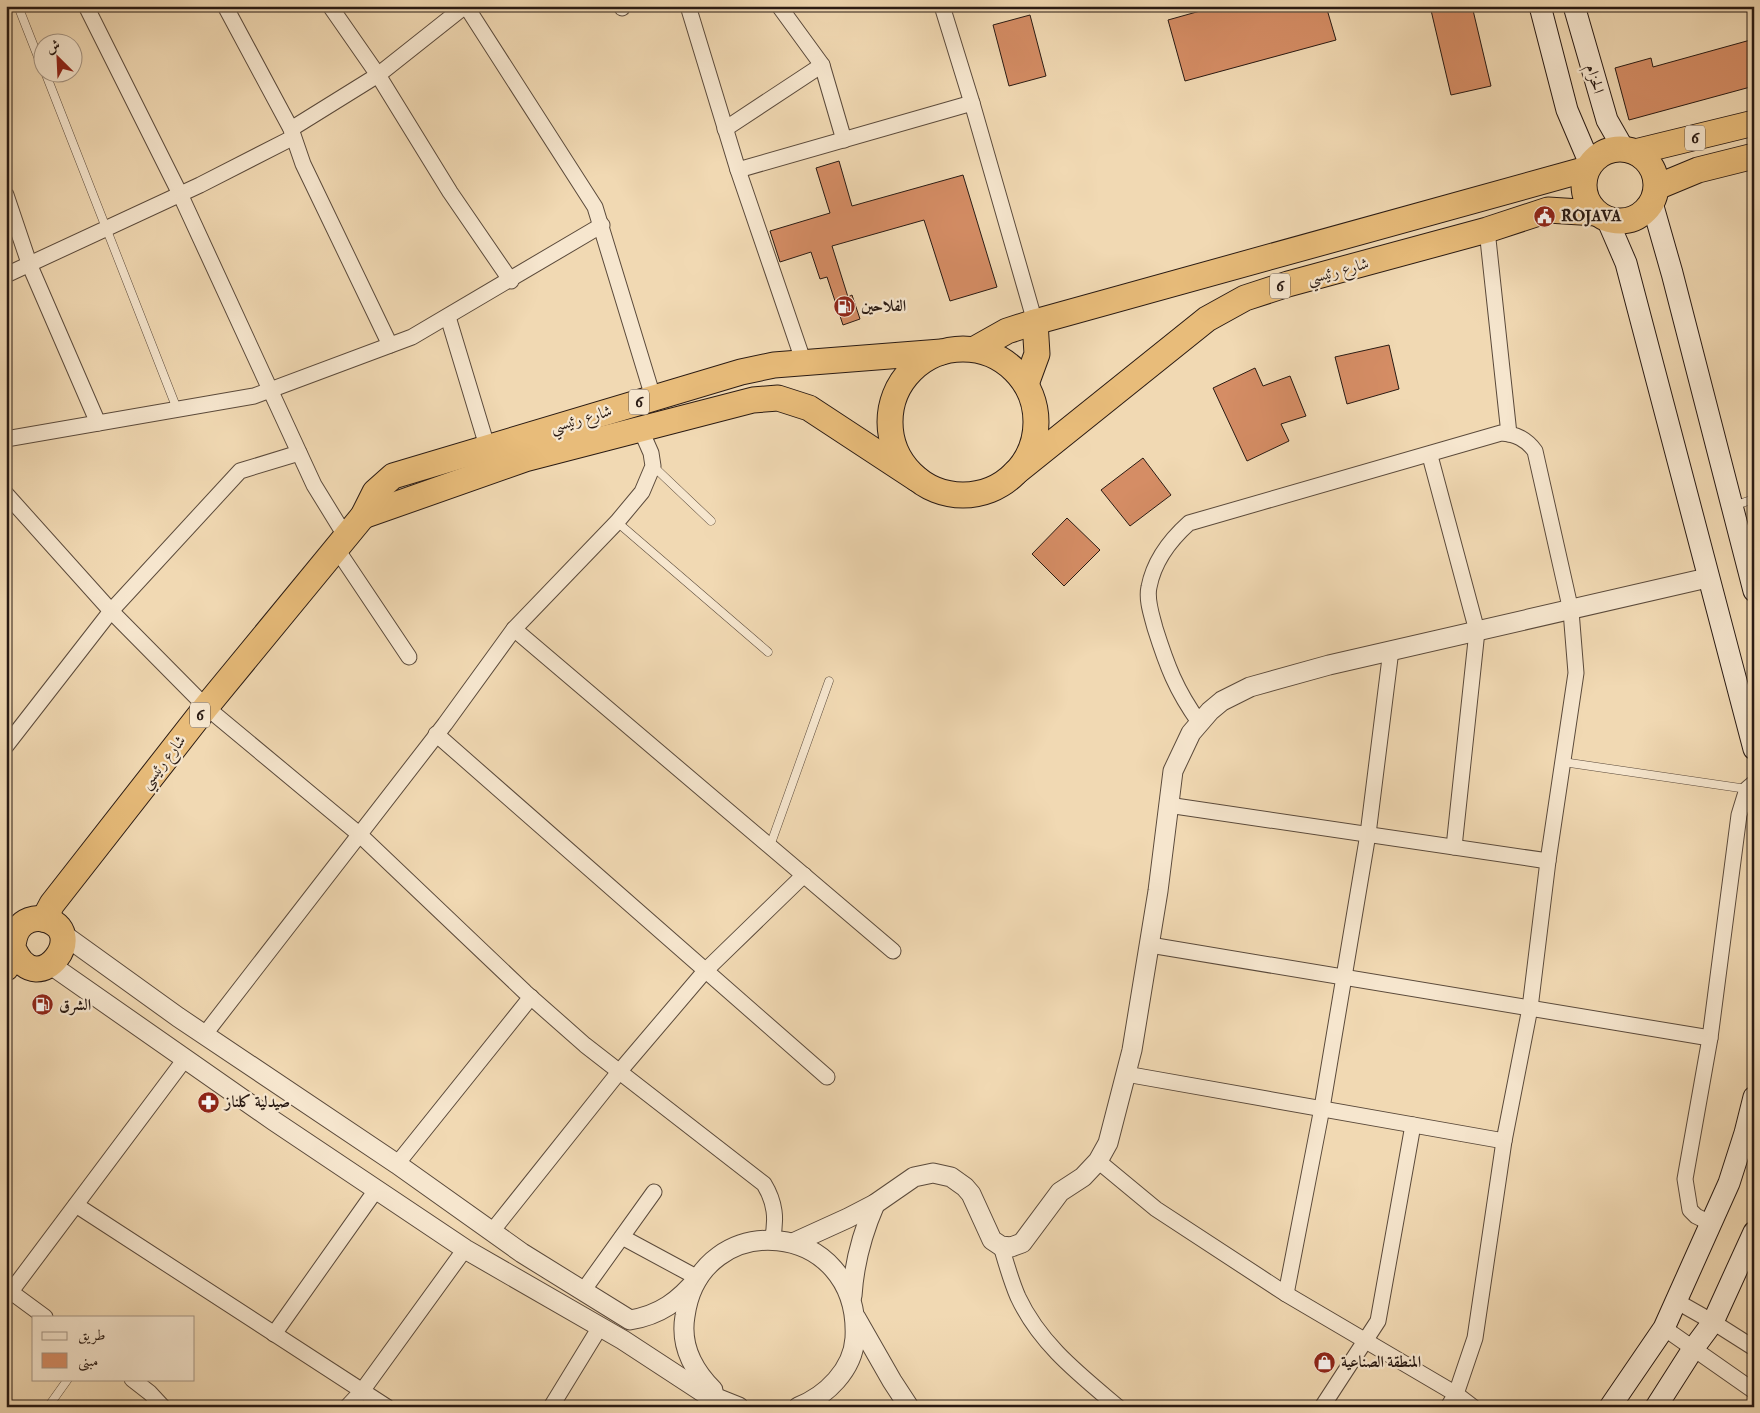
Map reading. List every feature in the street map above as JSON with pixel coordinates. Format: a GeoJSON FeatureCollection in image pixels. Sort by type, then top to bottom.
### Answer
{"type":"FeatureCollection","features":[{"type":"Feature","properties":{"kind":"highway","name":"شارع رئيسي"},"geometry":{"type":"LineString","coordinates":[[975,350],[1007,331],[1035,322],[1588,167],[1604,152],[1629,150],[1754,123]]}},
{"type":"Feature","properties":{"kind":"highway"},"geometry":{"type":"LineString","coordinates":[[1629,150],[1652,166],[1654,195]]}},
{"type":"Feature","properties":{"kind":"highway","name":"شارع رئيسي"},"geometry":{"type":"LineString","coordinates":[[363,516],[524,459],[753,400],[778,398],[793,401],[816,412],[936,490],[968,495],[993,488],[1015,473],[1207,319],[1224,308],[1260,292],[1487,230],[1548,210],[1602,216],[1620,222],[1632,219],[1643,213],[1654,195],[1698,170],[1754,156]]}},
{"type":"Feature","properties":{"kind":"highway"},"geometry":{"type":"LineString","coordinates":[[1588,167],[1583,180],[1584,192],[1588,204],[1602,216]]}},
{"type":"Feature","properties":{"kind":"highway"},"geometry":{"type":"LineString","coordinates":[[1026,384],[1036,354],[1035,322]]}},
{"type":"Feature","properties":{"kind":"highway","name":"شارع رئيسي"},"geometry":{"type":"LineString","coordinates":[[21,950],[61,954],[63,946],[52,925],[52,904],[206,707],[363,516],[375,492],[393,476],[487,446],[740,372],[774,365],[941,352],[953,349],[975,350],[1004,361],[1026,384],[1034,404],[1036,430],[1028,456],[1015,473]]}},
{"type":"Feature","properties":{"kind":"highway","name":"شارع رئيسي"},"geometry":{"type":"LineString","coordinates":[[918,479],[903,464],[896,450],[891,435],[890,414],[896,394],[906,376],[922,362],[941,352]]}},
{"type":"Feature","properties":{"kind":"highway","name":"شارع رئيسي"},"geometry":{"type":"LineString","coordinates":[[6,988],[21,950],[29,920],[52,925]]}},
{"type":"Feature","properties":{"kind":"main road"},"geometry":{"type":"LineString","coordinates":[[1540,6],[1567,110],[1588,167]]}},
{"type":"Feature","properties":{"kind":"main road","name":"الحزام"},"geometry":{"type":"LineString","coordinates":[[1574,6],[1607,120],[1629,150]]}},
{"type":"Feature","properties":{"kind":"main road"},"geometry":{"type":"LineString","coordinates":[[1654,195],[1672,273],[1754,591]]}},
{"type":"Feature","properties":{"kind":"main road"},"geometry":{"type":"LineString","coordinates":[[1602,216],[1628,271],[1707,578],[1754,750]]}},
{"type":"Feature","properties":{"kind":"main road"},"geometry":{"type":"LineString","coordinates":[[1610,1407],[1664,1328],[1712,1224],[1745,1133],[1754,1097]]}},
{"type":"Feature","properties":{"kind":"main road"},"geometry":{"type":"LineString","coordinates":[[1656,1407],[1692,1349],[1713,1322],[1754,1232]]}},
{"type":"Feature","properties":{"kind":"street"},"geometry":{"type":"LineString","coordinates":[[86,6],[180,194],[341,542],[409,656]]}},
{"type":"Feature","properties":{"kind":"street"},"geometry":{"type":"LineString","coordinates":[[224,6],[292,133],[303,164],[390,345]]}},
{"type":"Feature","properties":{"kind":"street"},"geometry":{"type":"LineString","coordinates":[[330,6],[378,75],[450,192],[511,281]]}},
{"type":"Feature","properties":{"kind":"street"},"geometry":{"type":"LineString","coordinates":[[6,275],[30,266],[57,250],[180,194],[292,133],[378,75],[465,6],[595,207],[653,398]]}},
{"type":"Feature","properties":{"kind":"street"},"geometry":{"type":"LineString","coordinates":[[688,6],[738,170],[804,363]]}},
{"type":"Feature","properties":{"kind":"street"},"geometry":{"type":"LineString","coordinates":[[779,6],[822,65],[844,140]]}},
{"type":"Feature","properties":{"kind":"street"},"geometry":{"type":"LineString","coordinates":[[942,6],[1035,322]]}},
{"type":"Feature","properties":{"kind":"street"},"geometry":{"type":"LineString","coordinates":[[725,129],[822,65]]}},
{"type":"Feature","properties":{"kind":"street"},"geometry":{"type":"LineString","coordinates":[[738,170],[972,103]]}},
{"type":"Feature","properties":{"kind":"street"},"geometry":{"type":"LineString","coordinates":[[6,195],[30,266],[98,423]]}},
{"type":"Feature","properties":{"kind":"street"},"geometry":{"type":"LineString","coordinates":[[6,439],[254,396],[412,337],[511,281],[602,226]]}},
{"type":"Feature","properties":{"kind":"street"},"geometry":{"type":"LineString","coordinates":[[1487,230],[1509,434]]}},
{"type":"Feature","properties":{"kind":"street"},"geometry":{"type":"LineString","coordinates":[[448,317],[487,446]]}},
{"type":"Feature","properties":{"kind":"street"},"geometry":{"type":"LineString","coordinates":[[205,1034],[360,835],[514,629],[617,522],[642,492],[653,466],[651,453],[640,428]]}},
{"type":"Feature","properties":{"kind":"street"},"geometry":{"type":"LineString","coordinates":[[1199,722],[1169,672],[1150,610],[1148,589],[1152,576],[1172,541],[1189,523],[1430,456],[1494,435],[1509,434],[1524,439],[1535,451],[1571,611],[1576,673],[1548,861],[1530,1008],[1504,1141],[1475,1338],[1452,1400]]}},
{"type":"Feature","properties":{"kind":"street"},"geometry":{"type":"LineString","coordinates":[[6,746],[111,611],[240,471],[299,453]]}},
{"type":"Feature","properties":{"kind":"street"},"geometry":{"type":"LineString","coordinates":[[1430,456],[1477,631],[1454,847]]}},
{"type":"Feature","properties":{"kind":"street"},"geometry":{"type":"LineString","coordinates":[[6,494],[111,611],[206,707],[360,835],[531,997],[585,1045],[764,1184],[774,1208],[772,1240]]}},
{"type":"Feature","properties":{"kind":"street"},"geometry":{"type":"LineString","coordinates":[[793,1243],[875,1204],[914,1177],[933,1173],[951,1177],[958,1181],[971,1194],[992,1240],[1000,1246],[1011,1247],[1022,1243],[1060,1192],[1083,1176],[1098,1161],[1108,1142],[1126,1074],[1150,945],[1168,805],[1177,757],[1199,722],[1222,701],[1250,687],[1392,650],[1571,611],[1707,578]]}},
{"type":"Feature","properties":{"kind":"street"},"geometry":{"type":"LineString","coordinates":[[514,629],[893,951]]}},
{"type":"Feature","properties":{"kind":"street"},"geometry":{"type":"LineString","coordinates":[[1286,1294],[1322,1108],[1368,834],[1392,650]]}},
{"type":"Feature","properties":{"kind":"street"},"geometry":{"type":"LineString","coordinates":[[436,734],[826,1077]]}},
{"type":"Feature","properties":{"kind":"street"},"geometry":{"type":"LineString","coordinates":[[1712,1224],[1696,1216],[1690,1210],[1685,1179],[1710,1038],[1739,815],[1750,786]]}},
{"type":"Feature","properties":{"kind":"street"},"geometry":{"type":"LineString","coordinates":[[1168,805],[1548,861]]}},
{"type":"Feature","properties":{"kind":"street"},"geometry":{"type":"LineString","coordinates":[[493,1230],[619,1072],[704,971],[804,875]]}},
{"type":"Feature","properties":{"kind":"street"},"geometry":{"type":"LineString","coordinates":[[52,925],[205,1034],[493,1230],[522,1253],[630,1320],[657,1313],[672,1304],[712,1262],[730,1249],[750,1242],[772,1240],[793,1243],[812,1251],[830,1263],[843,1279],[852,1298],[856,1318],[855,1343],[846,1366],[832,1386],[812,1401],[798,1407]]}},
{"type":"Feature","properties":{"kind":"street"},"geometry":{"type":"LineString","coordinates":[[1150,945],[1710,1038]]}},
{"type":"Feature","properties":{"kind":"street"},"geometry":{"type":"LineString","coordinates":[[21,950],[465,1249],[600,1327],[704,1393],[739,1407]]}},
{"type":"Feature","properties":{"kind":"street"},"geometry":{"type":"LineString","coordinates":[[397,1164],[531,997]]}},
{"type":"Feature","properties":{"kind":"street"},"geometry":{"type":"LineString","coordinates":[[44,1316],[8,1295],[185,1059]]}},
{"type":"Feature","properties":{"kind":"street"},"geometry":{"type":"LineString","coordinates":[[1126,1074],[1504,1141]]}},
{"type":"Feature","properties":{"kind":"street"},"geometry":{"type":"LineString","coordinates":[[1322,1407],[1378,1321],[1413,1125]]}},
{"type":"Feature","properties":{"kind":"street"},"geometry":{"type":"LineString","coordinates":[[1098,1161],[1156,1209],[1286,1294],[1366,1341],[1452,1400],[1473,1407]]}},
{"type":"Feature","properties":{"kind":"street"},"geometry":{"type":"LineString","coordinates":[[274,1334],[376,1190]]}},
{"type":"Feature","properties":{"kind":"street"},"geometry":{"type":"LineString","coordinates":[[583,1291],[654,1192]]}},
{"type":"Feature","properties":{"kind":"street"},"geometry":{"type":"LineString","coordinates":[[852,1298],[857,1255],[863,1233],[875,1204]]}},
{"type":"Feature","properties":{"kind":"street"},"geometry":{"type":"LineString","coordinates":[[76,1205],[387,1407]]}},
{"type":"Feature","properties":{"kind":"street"},"geometry":{"type":"LineString","coordinates":[[622,1237],[698,1278]]}},
{"type":"Feature","properties":{"kind":"street"},"geometry":{"type":"LineString","coordinates":[[1000,1246],[1017,1295],[1036,1329],[1058,1356],[1118,1407]]}},
{"type":"Feature","properties":{"kind":"street"},"geometry":{"type":"LineString","coordinates":[[348,1407],[362,1391],[465,1249]]}},
{"type":"Feature","properties":{"kind":"street"},"geometry":{"type":"LineString","coordinates":[[698,1278],[687,1302],[683,1327],[687,1353],[699,1376],[717,1395],[739,1407]]}},
{"type":"Feature","properties":{"kind":"street"},"geometry":{"type":"LineString","coordinates":[[1676,1302],[1713,1322],[1754,1348]]}},
{"type":"Feature","properties":{"kind":"street"},"geometry":{"type":"LineString","coordinates":[[856,1318],[909,1407]]}},
{"type":"Feature","properties":{"kind":"street"},"geometry":{"type":"LineString","coordinates":[[551,1407],[600,1327]]}},
{"type":"Feature","properties":{"kind":"street"},"geometry":{"type":"LineString","coordinates":[[1664,1328],[1754,1391]]}},
{"type":"Feature","properties":{"kind":"street"},"geometry":{"type":"LineString","coordinates":[[133,1380],[150,1393],[163,1407]]}},
{"type":"Feature","properties":{"kind":"lane"},"geometry":{"type":"LineString","coordinates":[[18,6],[32,42]]}},
{"type":"Feature","properties":{"kind":"lane"},"geometry":{"type":"LineString","coordinates":[[49,82],[177,409]]}},
{"type":"Feature","properties":{"kind":"lane"},"geometry":{"type":"LineString","coordinates":[[653,466],[711,521]]}},
{"type":"Feature","properties":{"kind":"lane"},"geometry":{"type":"LineString","coordinates":[[1732,507],[1754,499]]}},
{"type":"Feature","properties":{"kind":"lane"},"geometry":{"type":"LineString","coordinates":[[617,522],[768,652]]}},
{"type":"Feature","properties":{"kind":"lane"},"geometry":{"type":"LineString","coordinates":[[770,846],[829,681]]}},
{"type":"Feature","properties":{"kind":"lane"},"geometry":{"type":"LineString","coordinates":[[1563,762],[1750,786]]}},
{"type":"Feature","properties":{"kind":"lane"},"geometry":{"type":"LineString","coordinates":[[48,1407],[67,1380]]}},
{"type":"Feature","properties":{"kind":"building"},"geometry":{"type":"Polygon","coordinates":[[[1218,6],[1326,6],[1336,40],[1185,81],[1168,20],[1218,6]]]}},
{"type":"Feature","properties":{"kind":"building"},"geometry":{"type":"Polygon","coordinates":[[[1430,6],[1472,6],[1491,86],[1451,95],[1430,6]]]}},
{"type":"Feature","properties":{"kind":"building"},"geometry":{"type":"Polygon","coordinates":[[[1030,15],[1046,76],[1009,86],[993,25],[1030,15]]]}},
{"type":"Feature","properties":{"kind":"building"},"geometry":{"type":"Polygon","coordinates":[[[1754,39],[1754,86],[1629,120],[1615,68],[1651,58],[1653,67],[1754,39]]]}},
{"type":"Feature","properties":{"kind":"building"},"geometry":{"type":"Polygon","coordinates":[[[839,161],[852,206],[963,175],[997,287],[950,301],[924,220],[832,246],[848,297],[852,295],[860,319],[843,325],[827,277],[820,279],[811,252],[780,262],[770,231],[830,213],[816,168],[839,161]]]}},
{"type":"Feature","properties":{"kind":"building"},"geometry":{"type":"Polygon","coordinates":[[[1389,345],[1399,389],[1347,404],[1335,357],[1389,345]]]}},
{"type":"Feature","properties":{"kind":"building"},"geometry":{"type":"Polygon","coordinates":[[[1255,368],[1263,386],[1290,376],[1306,416],[1281,424],[1289,441],[1247,461],[1213,388],[1255,368]]]}},
{"type":"Feature","properties":{"kind":"building"},"geometry":{"type":"Polygon","coordinates":[[[1143,458],[1171,495],[1130,526],[1101,490],[1143,458]]]}},
{"type":"Feature","properties":{"kind":"building"},"geometry":{"type":"Polygon","coordinates":[[[1067,518],[1100,550],[1064,586],[1032,554],[1067,518]]]}},
{"type":"Feature","properties":{"kind":"place","name":"ROJAVA"},"geometry":{"type":"Point","coordinates":[1545,216]}},
{"type":"Feature","properties":{"kind":"place","name":"الفلاحين"},"geometry":{"type":"Point","coordinates":[845,306]}},
{"type":"Feature","properties":{"kind":"place","name":"الشرق"},"geometry":{"type":"Point","coordinates":[43,1005]}},
{"type":"Feature","properties":{"kind":"place","name":"صيدلية كلناز"},"geometry":{"type":"Point","coordinates":[209,1102]}},
{"type":"Feature","properties":{"kind":"place","name":"المنطقة الصناعية"},"geometry":{"type":"Point","coordinates":[1325,1362]}}]}
